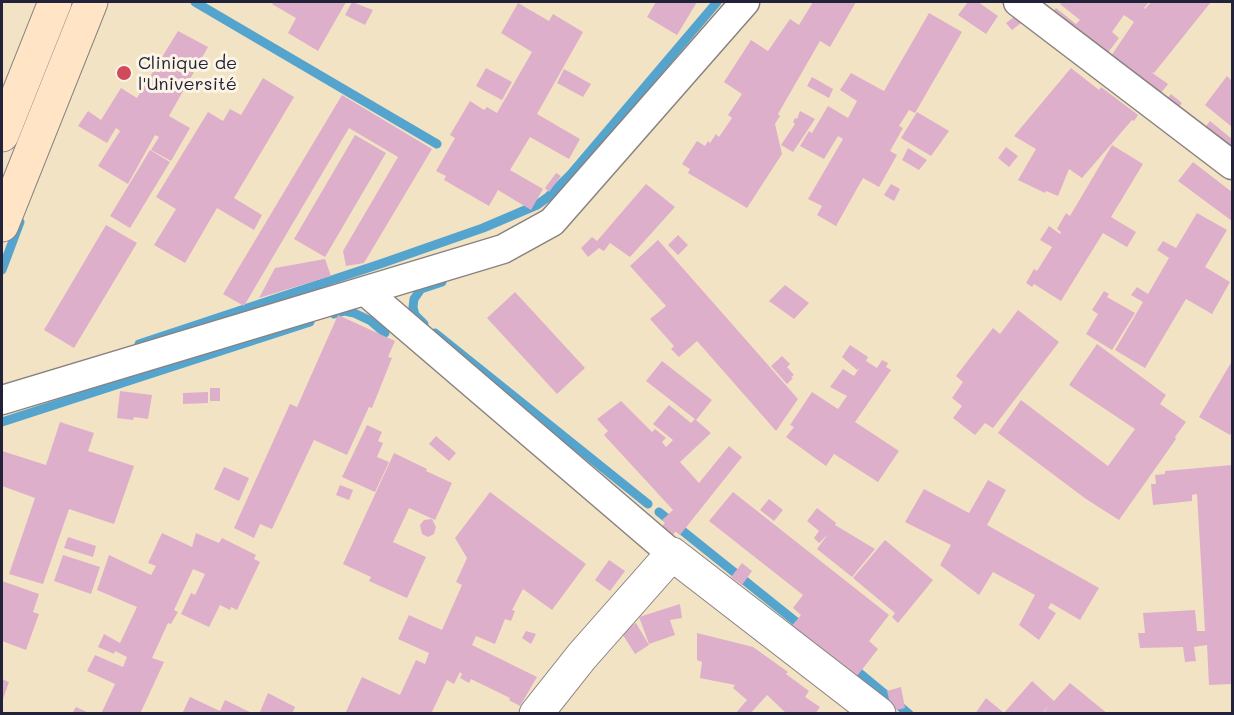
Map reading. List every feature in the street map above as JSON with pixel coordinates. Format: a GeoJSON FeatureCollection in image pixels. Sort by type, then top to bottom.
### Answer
{"type":"FeatureCollection","features":[{"type":"Feature","properties":{"kind":"main road"},"geometry":{"type":"LineString","coordinates":[[2,135],[55,2]]}},
{"type":"Feature","properties":{"kind":"main road"},"geometry":{"type":"LineString","coordinates":[[2,225],[91,2]]}},
{"type":"Feature","properties":{"kind":"street"},"geometry":{"type":"LineString","coordinates":[[2,400],[503,249],[552,222],[745,2]]}},
{"type":"Feature","properties":{"kind":"street"},"geometry":{"type":"LineString","coordinates":[[1018,2],[1233,165]]}},
{"type":"Feature","properties":{"kind":"street"},"geometry":{"type":"LineString","coordinates":[[365,291],[672,554],[879,714]]}},
{"type":"Feature","properties":{"kind":"street"},"geometry":{"type":"LineString","coordinates":[[536,714],[582,656],[672,554]]}},
{"type":"Feature","properties":{"kind":"building"},"geometry":{"type":"Polygon","coordinates":[[[274,2],[346,2],[318,51],[288,33],[296,18],[272,4],[274,2]]]}},
{"type":"Feature","properties":{"kind":"building"},"geometry":{"type":"Polygon","coordinates":[[[352,2],[373,10],[365,25],[345,15],[352,2]]]}},
{"type":"Feature","properties":{"kind":"building"},"geometry":{"type":"Polygon","coordinates":[[[656,2],[697,2],[677,35],[647,17],[656,2]]]}},
{"type":"Feature","properties":{"kind":"building"},"geometry":{"type":"Polygon","coordinates":[[[813,2],[856,2],[830,47],[820,41],[778,114],[780,116],[775,124],[782,154],[747,208],[688,173],[690,169],[682,164],[697,141],[705,146],[708,141],[710,143],[716,134],[719,137],[732,118],[728,115],[742,94],[724,82],[751,40],[768,51],[790,19],[799,25],[813,2]]]}},
{"type":"Feature","properties":{"kind":"building"},"geometry":{"type":"Polygon","coordinates":[[[968,2],[978,2],[998,16],[986,34],[958,15],[968,2]]]}},
{"type":"Feature","properties":{"kind":"building"},"geometry":{"type":"Polygon","coordinates":[[[1062,2],[1149,2],[1145,9],[1151,2],[1211,2],[1154,73],[1151,72],[1168,84],[1161,93],[1111,56],[1134,22],[1124,15],[1112,32],[1119,38],[1107,54],[1050,15],[1056,8],[1076,24],[1080,20],[1060,4],[1062,2]]]}},
{"type":"Feature","properties":{"kind":"building"},"geometry":{"type":"Polygon","coordinates":[[[518,3],[549,21],[553,14],[583,32],[537,114],[580,139],[569,159],[530,137],[510,170],[543,189],[531,210],[498,190],[489,206],[444,180],[446,176],[436,171],[455,138],[450,135],[470,101],[484,110],[487,107],[497,113],[532,52],[501,33],[518,3]]]}},
{"type":"Feature","properties":{"kind":"building"},"geometry":{"type":"Polygon","coordinates":[[[929,13],[962,32],[915,113],[909,110],[899,126],[903,128],[890,151],[897,155],[879,187],[863,178],[836,226],[817,215],[822,206],[808,199],[843,139],[838,136],[824,159],[800,146],[809,131],[812,133],[828,106],[848,118],[857,101],[840,90],[851,73],[884,91],[929,13]]]}},
{"type":"Feature","properties":{"kind":"building"},"geometry":{"type":"Polygon","coordinates":[[[1015,16],[1021,23],[1012,30],[1006,23],[1015,16]]]}},
{"type":"Feature","properties":{"kind":"building"},"geometry":{"type":"Polygon","coordinates":[[[178,31],[208,47],[169,116],[190,128],[171,161],[151,150],[159,137],[155,135],[128,184],[98,166],[120,131],[116,128],[107,143],[78,126],[88,111],[101,120],[121,88],[137,98],[178,31]]]}},
{"type":"Feature","properties":{"kind":"building"},"geometry":{"type":"Polygon","coordinates":[[[486,68],[512,82],[502,100],[476,86],[486,68]]]}},
{"type":"Feature","properties":{"kind":"building"},"geometry":{"type":"Polygon","coordinates":[[[1071,68],[1099,90],[1101,87],[1138,115],[1082,178],[1069,169],[1058,196],[1046,191],[1045,193],[1018,180],[1036,149],[1014,136],[1071,68]]]}},
{"type":"Feature","properties":{"kind":"building"},"geometry":{"type":"Polygon","coordinates":[[[564,69],[591,84],[583,97],[557,83],[564,69]]]}},
{"type":"Feature","properties":{"kind":"building"},"geometry":{"type":"Polygon","coordinates":[[[1227,76],[1232,81],[1232,127],[1205,105],[1227,76]]]}},
{"type":"Feature","properties":{"kind":"building"},"geometry":{"type":"Polygon","coordinates":[[[812,77],[833,89],[829,98],[807,86],[812,77]]]}},
{"type":"Feature","properties":{"kind":"building"},"geometry":{"type":"Polygon","coordinates":[[[263,78],[294,97],[234,198],[262,215],[254,230],[217,208],[185,263],[154,245],[176,209],[156,197],[208,112],[223,121],[230,109],[241,115],[263,78]]]}},
{"type":"Feature","properties":{"kind":"building"},"geometry":{"type":"Polygon","coordinates":[[[1171,94],[1182,103],[1177,109],[1165,101],[1171,94]]]}},
{"type":"Feature","properties":{"kind":"building"},"geometry":{"type":"Polygon","coordinates":[[[342,95],[432,149],[364,263],[346,266],[343,251],[398,157],[349,128],[244,306],[223,294],[342,95]]]}},
{"type":"Feature","properties":{"kind":"building"},"geometry":{"type":"Polygon","coordinates":[[[800,111],[815,119],[793,152],[781,145],[795,124],[793,122],[800,111]]]}},
{"type":"Feature","properties":{"kind":"building"},"geometry":{"type":"Polygon","coordinates":[[[917,112],[949,131],[931,156],[901,138],[917,112]]]}},
{"type":"Feature","properties":{"kind":"building"},"geometry":{"type":"Polygon","coordinates":[[[1210,121],[1232,139],[1232,154],[1203,130],[1210,121]]]}},
{"type":"Feature","properties":{"kind":"building"},"geometry":{"type":"Polygon","coordinates":[[[355,135],[386,153],[325,257],[294,239],[355,135]]]}},
{"type":"Feature","properties":{"kind":"building"},"geometry":{"type":"Polygon","coordinates":[[[1112,145],[1143,164],[1111,217],[1136,232],[1127,247],[1103,233],[1061,301],[1034,284],[1032,287],[1026,283],[1034,269],[1037,271],[1052,247],[1040,240],[1049,226],[1060,234],[1061,232],[1057,229],[1066,213],[1070,216],[1112,145]]]}},
{"type":"Feature","properties":{"kind":"building"},"geometry":{"type":"Polygon","coordinates":[[[1006,147],[1018,156],[1009,167],[998,158],[1006,147]]]}},
{"type":"Feature","properties":{"kind":"building"},"geometry":{"type":"Polygon","coordinates":[[[908,148],[927,160],[919,170],[902,160],[908,148]]]}},
{"type":"Feature","properties":{"kind":"building"},"geometry":{"type":"Polygon","coordinates":[[[150,150],[170,162],[130,228],[110,216],[150,150]]]}},
{"type":"Feature","properties":{"kind":"building"},"geometry":{"type":"Polygon","coordinates":[[[1193,162],[1232,192],[1232,221],[1178,181],[1193,162]]]}},
{"type":"Feature","properties":{"kind":"building"},"geometry":{"type":"Polygon","coordinates":[[[556,173],[561,176],[549,192],[545,188],[556,173]]]}},
{"type":"Feature","properties":{"kind":"building"},"geometry":{"type":"Polygon","coordinates":[[[646,184],[675,207],[630,257],[610,243],[604,251],[599,248],[588,257],[581,248],[592,237],[597,241],[646,184]]]}},
{"type":"Feature","properties":{"kind":"building"},"geometry":{"type":"Polygon","coordinates":[[[891,184],[900,189],[894,201],[884,195],[891,184]]]}},
{"type":"Feature","properties":{"kind":"building"},"geometry":{"type":"Polygon","coordinates":[[[1197,213],[1227,230],[1205,267],[1230,282],[1212,314],[1186,299],[1145,368],[1115,350],[1143,302],[1131,295],[1137,287],[1148,294],[1169,258],[1157,250],[1163,241],[1176,248],[1197,213]]]}},
{"type":"Feature","properties":{"kind":"building"},"geometry":{"type":"Polygon","coordinates":[[[106,225],[137,243],[74,348],[44,330],[106,225]]]}},
{"type":"Feature","properties":{"kind":"building"},"geometry":{"type":"Polygon","coordinates":[[[678,235],[688,245],[678,255],[668,245],[678,235]]]}},
{"type":"Feature","properties":{"kind":"building"},"geometry":{"type":"Polygon","coordinates":[[[658,240],[798,399],[776,431],[697,341],[679,357],[671,349],[674,346],[650,319],[666,306],[630,266],[658,240]]]}},
{"type":"Feature","properties":{"kind":"building"},"geometry":{"type":"Polygon","coordinates":[[[325,259],[331,276],[259,298],[275,268],[325,259]]]}},
{"type":"Feature","properties":{"kind":"building"},"geometry":{"type":"Polygon","coordinates":[[[785,285],[809,303],[794,319],[769,301],[785,285]]]}},
{"type":"Feature","properties":{"kind":"building"},"geometry":{"type":"Polygon","coordinates":[[[1104,291],[1109,294],[1107,297],[1135,313],[1112,350],[1086,334],[1098,314],[1092,310],[1104,291]]]}},
{"type":"Feature","properties":{"kind":"building"},"geometry":{"type":"Polygon","coordinates":[[[515,292],[585,368],[557,394],[487,318],[515,292]]]}},
{"type":"Feature","properties":{"kind":"building"},"geometry":{"type":"Polygon","coordinates":[[[1018,310],[1059,342],[993,428],[985,423],[975,435],[953,418],[962,406],[952,398],[963,382],[956,376],[993,328],[1000,334],[1018,310]]]}},
{"type":"Feature","properties":{"kind":"building"},"geometry":{"type":"Polygon","coordinates":[[[338,315],[395,341],[388,357],[392,358],[372,408],[369,407],[347,455],[314,440],[272,529],[260,524],[254,538],[234,528],[290,404],[297,407],[338,315]]]}},
{"type":"Feature","properties":{"kind":"building"},"geometry":{"type":"Polygon","coordinates":[[[1097,344],[1166,395],[1160,404],[1186,422],[1119,520],[1086,499],[998,433],[1021,400],[1108,466],[1135,429],[1069,385],[1097,344]]]}},
{"type":"Feature","properties":{"kind":"building"},"geometry":{"type":"Polygon","coordinates":[[[850,345],[868,357],[866,361],[877,368],[882,360],[888,363],[886,367],[891,370],[855,422],[899,451],[878,482],[834,454],[826,466],[786,437],[794,427],[790,425],[812,392],[838,409],[847,396],[830,387],[843,369],[854,376],[860,367],[857,370],[842,357],[850,345]]]}},
{"type":"Feature","properties":{"kind":"building"},"geometry":{"type":"Polygon","coordinates":[[[782,356],[790,364],[787,367],[794,375],[787,384],[771,366],[782,356]]]}},
{"type":"Feature","properties":{"kind":"building"},"geometry":{"type":"Polygon","coordinates":[[[662,361],[712,400],[696,420],[711,433],[680,462],[699,483],[729,446],[742,457],[680,535],[676,531],[669,540],[658,531],[665,523],[662,520],[673,510],[604,435],[608,431],[597,419],[621,401],[652,432],[655,429],[666,438],[662,442],[666,447],[673,440],[653,424],[669,405],[691,423],[695,419],[646,381],[662,361]]]}},
{"type":"Feature","properties":{"kind":"building"},"geometry":{"type":"Polygon","coordinates":[[[1232,361],[1232,431],[1230,435],[1199,417],[1232,361]]]}},
{"type":"Feature","properties":{"kind":"building"},"geometry":{"type":"Polygon","coordinates":[[[210,388],[220,388],[220,401],[210,401],[210,388]]]}},
{"type":"Feature","properties":{"kind":"building"},"geometry":{"type":"Polygon","coordinates":[[[120,391],[152,395],[148,419],[117,418],[120,391]]]}},
{"type":"Feature","properties":{"kind":"building"},"geometry":{"type":"Polygon","coordinates":[[[208,392],[208,403],[183,404],[183,393],[208,392]]]}},
{"type":"Feature","properties":{"kind":"building"},"geometry":{"type":"Polygon","coordinates":[[[60,422],[94,433],[88,451],[134,466],[114,524],[69,509],[43,584],[9,574],[35,498],[2,486],[2,451],[46,465],[60,422]]]}},
{"type":"Feature","properties":{"kind":"building"},"geometry":{"type":"Polygon","coordinates":[[[367,425],[382,432],[378,441],[383,443],[377,457],[389,462],[375,492],[342,477],[367,425]]]}},
{"type":"Feature","properties":{"kind":"building"},"geometry":{"type":"Polygon","coordinates":[[[436,436],[456,453],[449,461],[429,444],[436,436]]]}},
{"type":"Feature","properties":{"kind":"building"},"geometry":{"type":"Polygon","coordinates":[[[394,453],[452,483],[435,520],[409,508],[393,542],[426,557],[407,598],[369,581],[371,577],[343,564],[394,453]]]}},
{"type":"Feature","properties":{"kind":"building"},"geometry":{"type":"Polygon","coordinates":[[[1232,465],[1232,684],[1209,685],[1207,645],[1194,647],[1196,661],[1185,662],[1183,647],[1140,648],[1138,633],[1145,633],[1143,613],[1195,610],[1197,631],[1205,631],[1197,494],[1192,495],[1192,501],[1153,505],[1151,484],[1156,484],[1155,475],[1165,474],[1165,471],[1232,465]]]}},
{"type":"Feature","properties":{"kind":"building"},"geometry":{"type":"Polygon","coordinates":[[[224,467],[249,478],[239,501],[214,489],[224,467]]]}},
{"type":"Feature","properties":{"kind":"building"},"geometry":{"type":"Polygon","coordinates":[[[988,480],[1006,490],[987,525],[1099,588],[1080,620],[1051,603],[1048,608],[1056,613],[1039,640],[1019,625],[1035,595],[993,572],[979,595],[940,565],[951,545],[905,522],[924,489],[969,513],[988,480]]]}},
{"type":"Feature","properties":{"kind":"building"},"geometry":{"type":"Polygon","coordinates":[[[340,485],[353,490],[349,500],[336,495],[340,485]]]}},
{"type":"Feature","properties":{"kind":"building"},"geometry":{"type":"Polygon","coordinates":[[[490,492],[586,564],[552,610],[523,589],[512,610],[515,611],[511,621],[505,619],[495,644],[476,636],[472,645],[537,677],[520,706],[509,700],[510,698],[471,679],[469,683],[460,678],[462,674],[460,672],[454,684],[447,680],[431,714],[345,714],[362,677],[400,695],[416,660],[425,664],[429,653],[398,639],[409,615],[442,630],[462,585],[456,582],[467,558],[455,538],[490,492]]]}},
{"type":"Feature","properties":{"kind":"building"},"geometry":{"type":"Polygon","coordinates":[[[733,492],[889,615],[869,641],[878,649],[854,680],[789,629],[801,615],[793,608],[803,595],[709,521],[733,492]]]}},
{"type":"Feature","properties":{"kind":"building"},"geometry":{"type":"Polygon","coordinates":[[[769,499],[783,510],[774,521],[760,510],[769,499]]]}},
{"type":"Feature","properties":{"kind":"building"},"geometry":{"type":"Polygon","coordinates":[[[817,508],[836,523],[835,525],[875,549],[852,577],[817,549],[828,534],[819,543],[814,538],[819,531],[807,521],[817,508]]]}},
{"type":"Feature","properties":{"kind":"building"},"geometry":{"type":"Polygon","coordinates":[[[432,519],[436,527],[434,534],[428,537],[422,534],[420,525],[424,520],[432,519]]]}},
{"type":"Feature","properties":{"kind":"building"},"geometry":{"type":"Polygon","coordinates":[[[162,533],[192,547],[196,533],[219,543],[222,538],[256,555],[254,559],[260,562],[237,610],[231,607],[230,610],[220,605],[209,627],[181,614],[191,593],[195,595],[205,574],[193,569],[174,610],[178,612],[171,624],[168,623],[152,658],[164,662],[140,714],[101,714],[115,684],[87,671],[95,655],[123,667],[127,657],[98,647],[104,634],[120,643],[137,607],[97,590],[109,555],[151,575],[156,566],[148,563],[162,533]]]}},
{"type":"Feature","properties":{"kind":"building"},"geometry":{"type":"Polygon","coordinates":[[[68,537],[96,546],[93,557],[64,548],[68,537]]]}},
{"type":"Feature","properties":{"kind":"building"},"geometry":{"type":"Polygon","coordinates":[[[885,540],[933,580],[898,623],[892,617],[895,613],[853,578],[885,540]]]}},
{"type":"Feature","properties":{"kind":"building"},"geometry":{"type":"Polygon","coordinates":[[[63,555],[100,567],[91,594],[54,581],[63,555]]]}},
{"type":"Feature","properties":{"kind":"building"},"geometry":{"type":"Polygon","coordinates":[[[609,560],[625,571],[610,591],[595,580],[609,560]]]}},
{"type":"Feature","properties":{"kind":"building"},"geometry":{"type":"Polygon","coordinates":[[[742,563],[752,571],[742,585],[731,577],[742,563]]]}},
{"type":"Feature","properties":{"kind":"building"},"geometry":{"type":"Polygon","coordinates":[[[2,581],[39,594],[33,612],[39,614],[26,650],[2,641],[2,581]]]}},
{"type":"Feature","properties":{"kind":"building"},"geometry":{"type":"Polygon","coordinates":[[[680,604],[682,618],[670,620],[675,635],[649,644],[639,617],[680,604]]]}},
{"type":"Feature","properties":{"kind":"building"},"geometry":{"type":"Polygon","coordinates":[[[636,623],[649,645],[635,654],[621,632],[636,623]]]}},
{"type":"Feature","properties":{"kind":"building"},"geometry":{"type":"Polygon","coordinates":[[[526,631],[536,634],[531,644],[522,638],[526,631]]]}},
{"type":"Feature","properties":{"kind":"building"},"geometry":{"type":"Polygon","coordinates":[[[697,633],[753,647],[788,672],[786,674],[809,691],[805,697],[820,707],[815,714],[787,714],[767,695],[750,714],[735,714],[747,700],[733,688],[735,685],[700,678],[702,662],[697,660],[697,633]]]}},
{"type":"Feature","properties":{"kind":"building"},"geometry":{"type":"Polygon","coordinates":[[[2,679],[9,682],[2,702],[2,679]]]}},
{"type":"Feature","properties":{"kind":"building"},"geometry":{"type":"Polygon","coordinates":[[[1032,681],[1054,701],[1070,683],[1108,714],[1043,714],[1049,705],[1042,714],[975,714],[986,698],[1004,713],[1032,681]]]}},
{"type":"Feature","properties":{"kind":"building"},"geometry":{"type":"Polygon","coordinates":[[[901,687],[905,708],[892,711],[887,691],[901,687]]]}},
{"type":"Feature","properties":{"kind":"building"},"geometry":{"type":"Polygon","coordinates":[[[268,693],[295,707],[292,714],[259,714],[268,693]]]}},
{"type":"Feature","properties":{"kind":"building"},"geometry":{"type":"Polygon","coordinates":[[[190,697],[220,711],[225,700],[254,714],[182,714],[190,697]]]}},
{"type":"Feature","properties":{"kind":"building"},"geometry":{"type":"Polygon","coordinates":[[[76,707],[91,714],[72,714],[76,707]]]}},
{"type":"Feature","properties":{"kind":"waterway"},"geometry":{"type":"LineString","coordinates":[[195,2],[437,144]]}},
{"type":"Feature","properties":{"kind":"waterway"},"geometry":{"type":"LineString","coordinates":[[139,344],[383,263],[483,228],[537,205],[571,174],[717,2]]}},
{"type":"Feature","properties":{"kind":"waterway"},"geometry":{"type":"LineString","coordinates":[[2,270],[20,222]]}},
{"type":"Feature","properties":{"kind":"waterway"},"geometry":{"type":"LineString","coordinates":[[424,324],[415,315],[414,299],[421,289],[442,282]]}},
{"type":"Feature","properties":{"kind":"waterway"},"geometry":{"type":"LineString","coordinates":[[334,314],[345,311],[354,313],[371,321],[385,333]]}},
{"type":"Feature","properties":{"kind":"waterway"},"geometry":{"type":"LineString","coordinates":[[2,422],[310,322]]}},
{"type":"Feature","properties":{"kind":"waterway"},"geometry":{"type":"LineString","coordinates":[[435,333],[648,504]]}},
{"type":"Feature","properties":{"kind":"waterway"},"geometry":{"type":"LineString","coordinates":[[659,512],[805,629]]}},
{"type":"Feature","properties":{"kind":"waterway"},"geometry":{"type":"LineString","coordinates":[[851,666],[909,714]]}},
{"type":"Feature","properties":{"kind":"place","name":"Clinique de l'Université"},"geometry":{"type":"Point","coordinates":[124,73]}}]}
